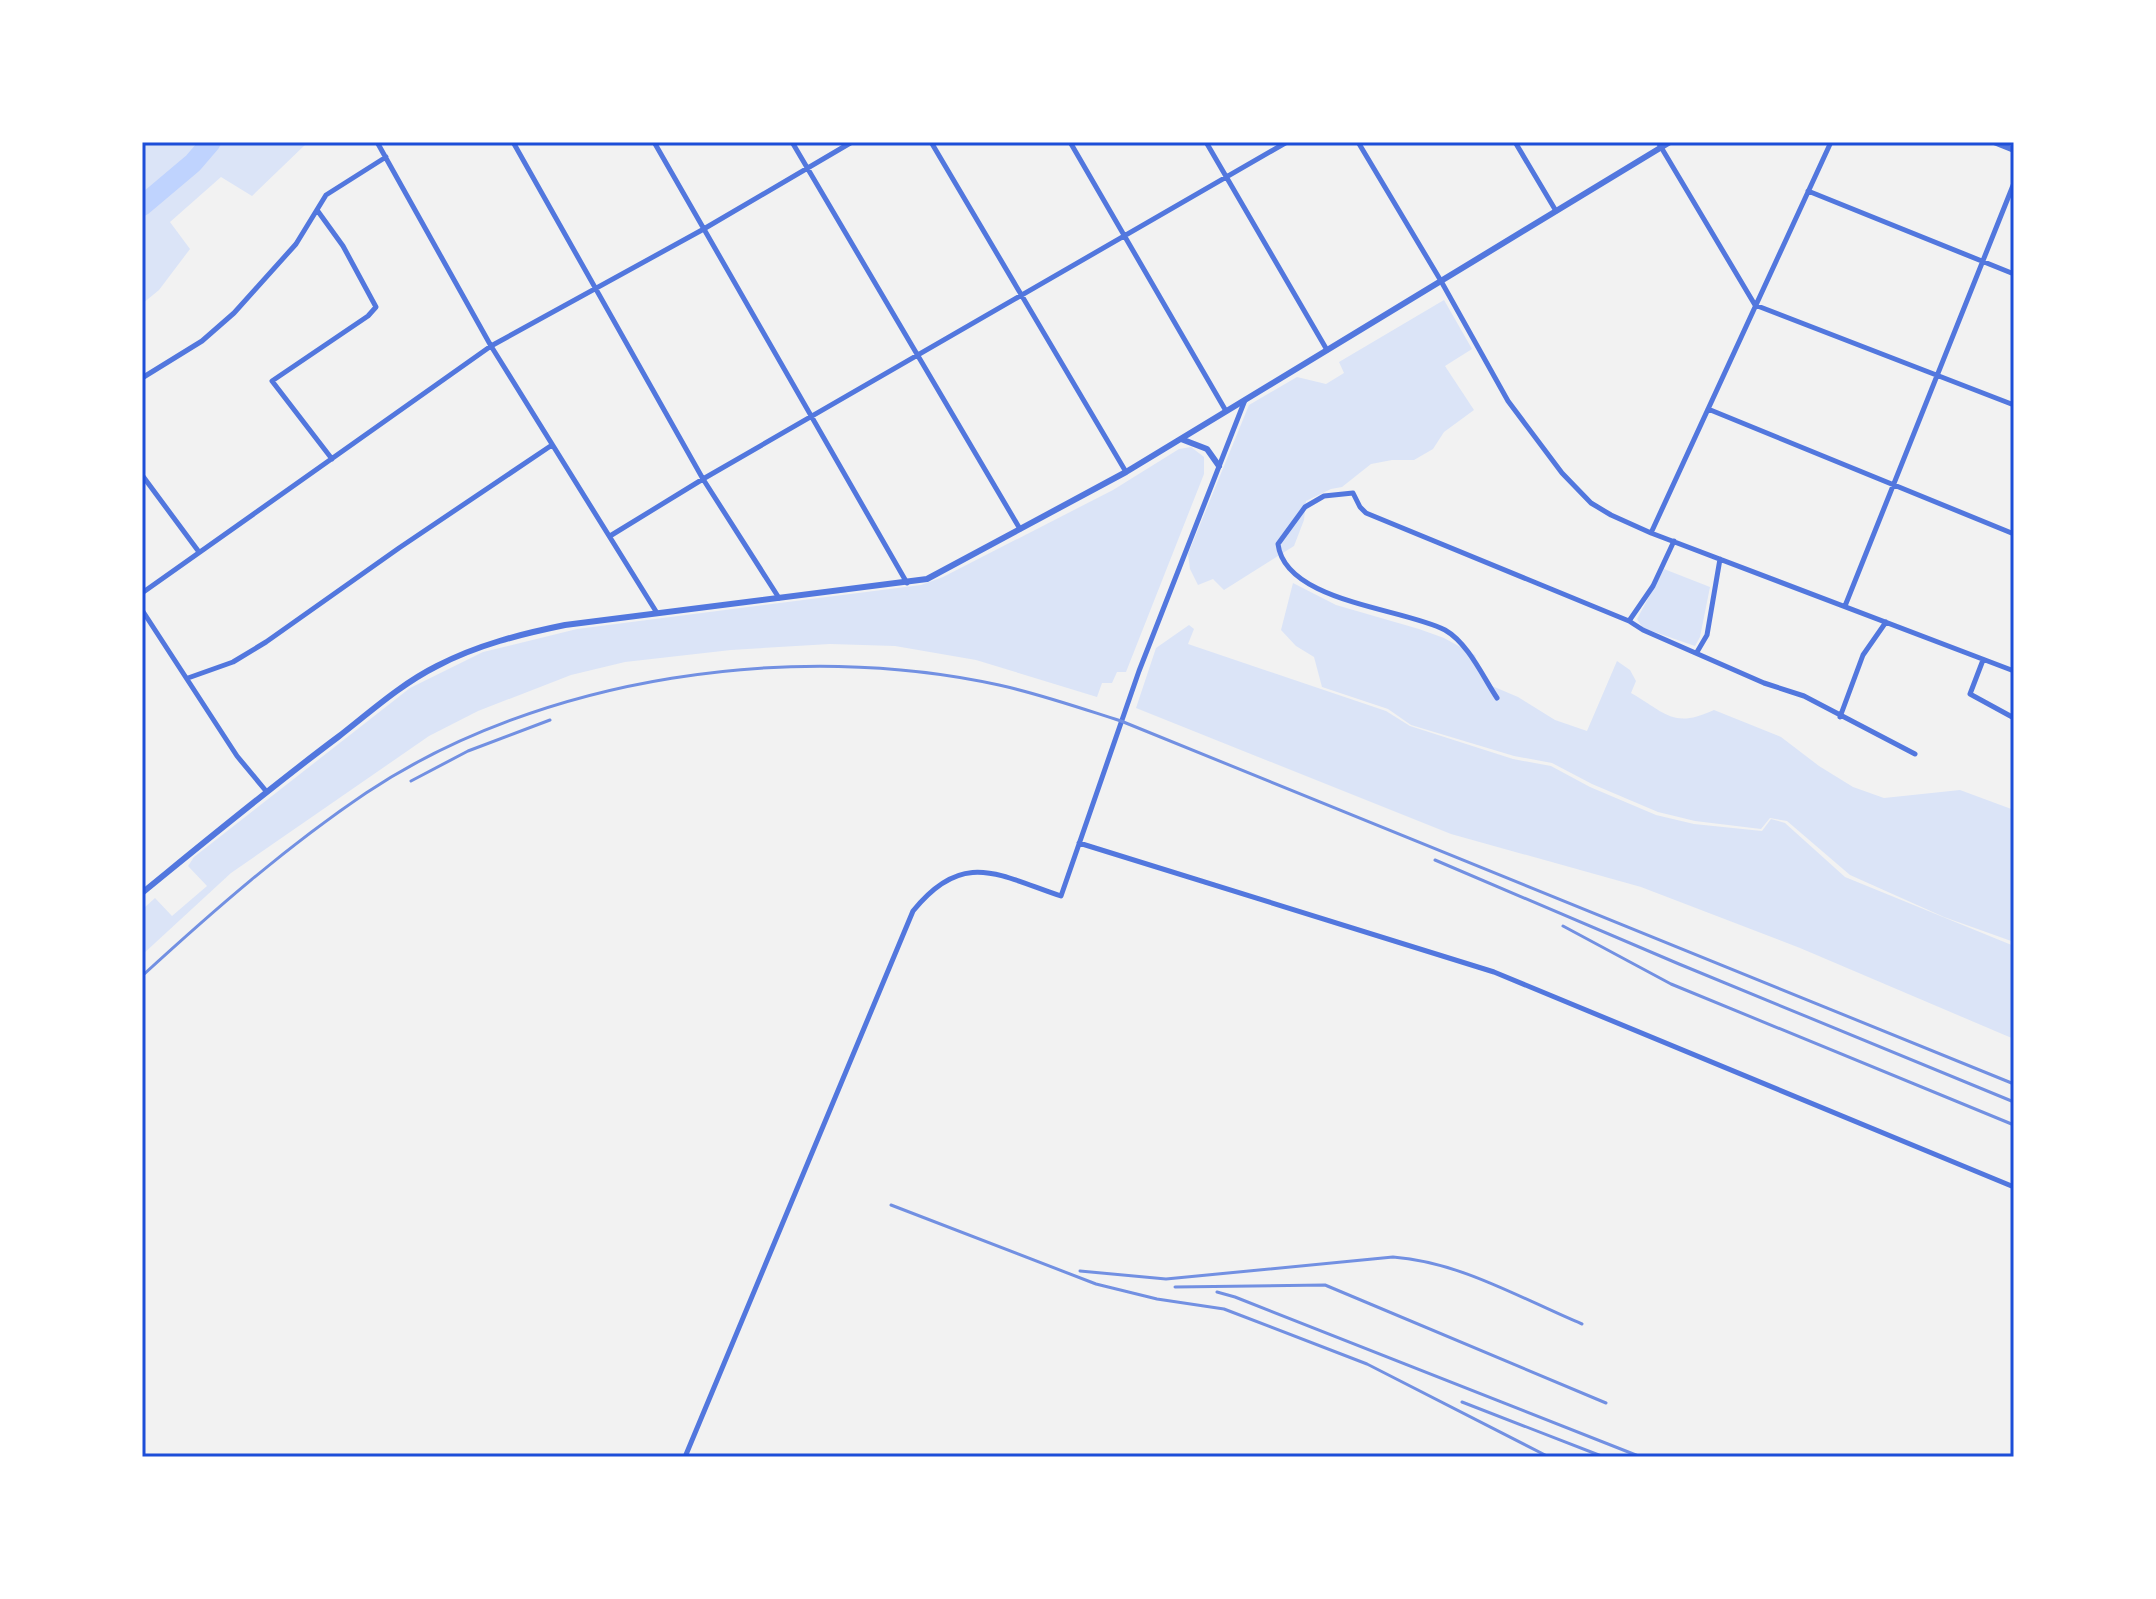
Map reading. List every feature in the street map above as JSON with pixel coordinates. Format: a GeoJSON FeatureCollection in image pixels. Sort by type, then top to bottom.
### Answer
{"type":"FeatureCollection","features":[{"type":"Feature","properties":{"kind":"street"},"geometry":{"type":"LineString","coordinates":[[377,142],[491,346],[657,613]]}},
{"type":"Feature","properties":{"kind":"street"},"geometry":{"type":"LineString","coordinates":[[513,142],[703,479],[779,598]]}},
{"type":"Feature","properties":{"kind":"street"},"geometry":{"type":"LineString","coordinates":[[654,142],[908,583]]}},
{"type":"Feature","properties":{"kind":"street"},"geometry":{"type":"LineString","coordinates":[[792,142],[1020,530]]}},
{"type":"Feature","properties":{"kind":"street"},"geometry":{"type":"LineString","coordinates":[[142,593],[491,346],[702,230],[852,142]]}},
{"type":"Feature","properties":{"kind":"street"},"geometry":{"type":"LineString","coordinates":[[931,142],[1126,472]]}},
{"type":"Feature","properties":{"kind":"street"},"geometry":{"type":"LineString","coordinates":[[1070,142],[1226,411]]}},
{"type":"Feature","properties":{"kind":"street"},"geometry":{"type":"LineString","coordinates":[[1206,142],[1327,350]]}},
{"type":"Feature","properties":{"kind":"street"},"geometry":{"type":"LineString","coordinates":[[610,536],[703,479],[1287,142]]}},
{"type":"Feature","properties":{"kind":"street"},"geometry":{"type":"LineString","coordinates":[[1358,142],[1508,401],[1562,473],[1591,503],[1651,533],[2014,671]]}},
{"type":"Feature","properties":{"kind":"street"},"geometry":{"type":"LineString","coordinates":[[1515,142],[1556,211]]}},
{"type":"Feature","properties":{"kind":"street"},"geometry":{"type":"LineString","coordinates":[[142,893],[266,791],[394,692],[436,666],[480,647],[520,635],[657,613],[927,579],[1126,472],[1660,145],[1670,142]]}},
{"type":"Feature","properties":{"kind":"street"},"geometry":{"type":"LineString","coordinates":[[1651,533],[1831,142]]}},
{"type":"Feature","properties":{"kind":"street"},"geometry":{"type":"LineString","coordinates":[[1994,142],[2014,150]]}},
{"type":"Feature","properties":{"kind":"street"},"geometry":{"type":"LineString","coordinates":[[1660,145],[1755,305],[2014,405]]}},
{"type":"Feature","properties":{"kind":"street"},"geometry":{"type":"LineString","coordinates":[[142,378],[202,341],[234,313],[296,244],[326,195],[386,157]]}},
{"type":"Feature","properties":{"kind":"street"},"geometry":{"type":"LineString","coordinates":[[1845,606],[2014,183]]}},
{"type":"Feature","properties":{"kind":"street"},"geometry":{"type":"LineString","coordinates":[[1808,191],[2014,274]]}},
{"type":"Feature","properties":{"kind":"street"},"geometry":{"type":"LineString","coordinates":[[317,210],[343,246],[376,307],[368,316],[272,381],[332,459]]}},
{"type":"Feature","properties":{"kind":"street"},"geometry":{"type":"LineString","coordinates":[[685,1457],[913,911],[926,894],[958,874],[984,870],[1061,896],[1123,713],[1246,399]]}},
{"type":"Feature","properties":{"kind":"street"},"geometry":{"type":"LineString","coordinates":[[1708,409],[2014,534]]}},
{"type":"Feature","properties":{"kind":"street"},"geometry":{"type":"LineString","coordinates":[[1181,439],[1207,449],[1219,466]]}},
{"type":"Feature","properties":{"kind":"street"},"geometry":{"type":"LineString","coordinates":[[188,678],[233,662],[266,642],[552,445]]}},
{"type":"Feature","properties":{"kind":"street"},"geometry":{"type":"LineString","coordinates":[[142,475],[199,552]]}},
{"type":"Feature","properties":{"kind":"street"},"geometry":{"type":"LineString","coordinates":[[1497,698],[1461,644],[1447,631],[1332,595],[1289,570],[1280,558],[1278,544],[1305,507],[1324,496],[1353,493],[1366,513],[1629,621],[1764,683],[1804,696],[1915,754]]}},
{"type":"Feature","properties":{"kind":"street"},"geometry":{"type":"LineString","coordinates":[[1629,621],[1653,586],[1674,541]]}},
{"type":"Feature","properties":{"kind":"street"},"geometry":{"type":"LineString","coordinates":[[1697,652],[1707,635],[1720,559]]}},
{"type":"Feature","properties":{"kind":"street"},"geometry":{"type":"LineString","coordinates":[[142,610],[237,756],[266,791]]}},
{"type":"Feature","properties":{"kind":"street"},"geometry":{"type":"LineString","coordinates":[[1840,717],[1863,655],[1886,622]]}},
{"type":"Feature","properties":{"kind":"street"},"geometry":{"type":"LineString","coordinates":[[1983,659],[1970,694],[2014,718]]}},
{"type":"Feature","properties":{"kind":"street"},"geometry":{"type":"LineString","coordinates":[[1079,843],[1494,972],[2014,1187]]}},
{"type":"Feature","properties":{"kind":"shaded area"},"geometry":{"type":"Polygon","coordinates":[[[142,142],[308,142],[252,196],[221,177],[170,222],[190,249],[159,290],[142,304],[142,142]]]}},
{"type":"Feature","properties":{"kind":"shaded area"},"geometry":{"type":"Polygon","coordinates":[[[1444,300],[1472,349],[1445,366],[1474,410],[1444,432],[1433,449],[1414,460],[1371,464],[1342,487],[1306,501],[1304,520],[1294,546],[1224,590],[1213,579],[1198,585],[1190,569],[1188,554],[1249,405],[1297,377],[1326,384],[1344,373],[1339,362],[1444,300]]]}},
{"type":"Feature","properties":{"kind":"shaded area"},"geometry":{"type":"Polygon","coordinates":[[[1191,447],[1204,457],[1204,474],[1126,672],[1117,672],[1112,683],[1102,683],[1097,697],[976,660],[895,646],[830,644],[731,650],[625,662],[571,675],[478,711],[429,736],[231,873],[142,955],[144,908],[155,898],[172,916],[207,886],[188,866],[194,857],[410,688],[483,652],[577,629],[921,585],[943,577],[1113,490],[1179,449],[1191,447]]]}},
{"type":"Feature","properties":{"kind":"shaded area"},"geometry":{"type":"Polygon","coordinates":[[[1664,569],[1710,587],[1700,637],[1695,646],[1643,628],[1637,619],[1664,569]]]}},
{"type":"Feature","properties":{"kind":"shaded area"},"geometry":{"type":"Polygon","coordinates":[[[1293,583],[1336,605],[1444,638],[1475,655],[1479,669],[1492,686],[1518,697],[1555,720],[1587,731],[1617,661],[1630,670],[1636,681],[1631,693],[1662,712],[1689,718],[1714,710],[1781,737],[1853,787],[1884,798],[1960,790],[2014,810],[2014,942],[1944,917],[1850,875],[1787,821],[1770,818],[1761,829],[1695,821],[1658,812],[1552,763],[1514,756],[1411,725],[1388,709],[1322,687],[1314,657],[1296,646],[1281,630],[1293,583]]]}},
{"type":"Feature","properties":{"kind":"shaded area"},"geometry":{"type":"Polygon","coordinates":[[[1189,625],[1194,629],[1188,644],[1386,711],[1410,726],[1513,759],[1551,766],[1590,787],[1656,815],[1694,824],[1762,831],[1771,819],[1785,823],[1845,877],[2014,946],[2014,1039],[1800,948],[1641,887],[1451,834],[1136,708],[1156,648],[1189,625]]]}},
{"type":"Feature","properties":{"kind":"waterway"},"geometry":{"type":"LineString","coordinates":[[142,206],[193,163],[211,142]]}},
{"type":"Feature","properties":{"kind":"railway"},"geometry":{"type":"LineString","coordinates":[[142,976],[307,835],[366,793],[435,753],[510,720],[589,696],[672,678],[755,669],[839,666],[920,672],[999,685],[1121,721],[2014,1084]]}},
{"type":"Feature","properties":{"kind":"railway"},"geometry":{"type":"LineString","coordinates":[[411,781],[468,751],[550,720]]}},
{"type":"Feature","properties":{"kind":"railway"},"geometry":{"type":"LineString","coordinates":[[1435,860],[2014,1102]]}},
{"type":"Feature","properties":{"kind":"railway"},"geometry":{"type":"LineString","coordinates":[[1563,926],[1671,984],[2014,1125]]}},
{"type":"Feature","properties":{"kind":"railway"},"geometry":{"type":"LineString","coordinates":[[891,1205],[1096,1284],[1157,1299],[1224,1309],[1367,1364],[1549,1457]]}},
{"type":"Feature","properties":{"kind":"railway"},"geometry":{"type":"LineString","coordinates":[[1080,1271],[1166,1279],[1393,1257],[1418,1260],[1466,1274],[1582,1324]]}},
{"type":"Feature","properties":{"kind":"railway"},"geometry":{"type":"LineString","coordinates":[[1175,1287],[1325,1285],[1606,1403]]}},
{"type":"Feature","properties":{"kind":"railway"},"geometry":{"type":"LineString","coordinates":[[1217,1292],[1641,1457]]}},
{"type":"Feature","properties":{"kind":"railway"},"geometry":{"type":"LineString","coordinates":[[1462,1402],[1604,1457]]}}]}
